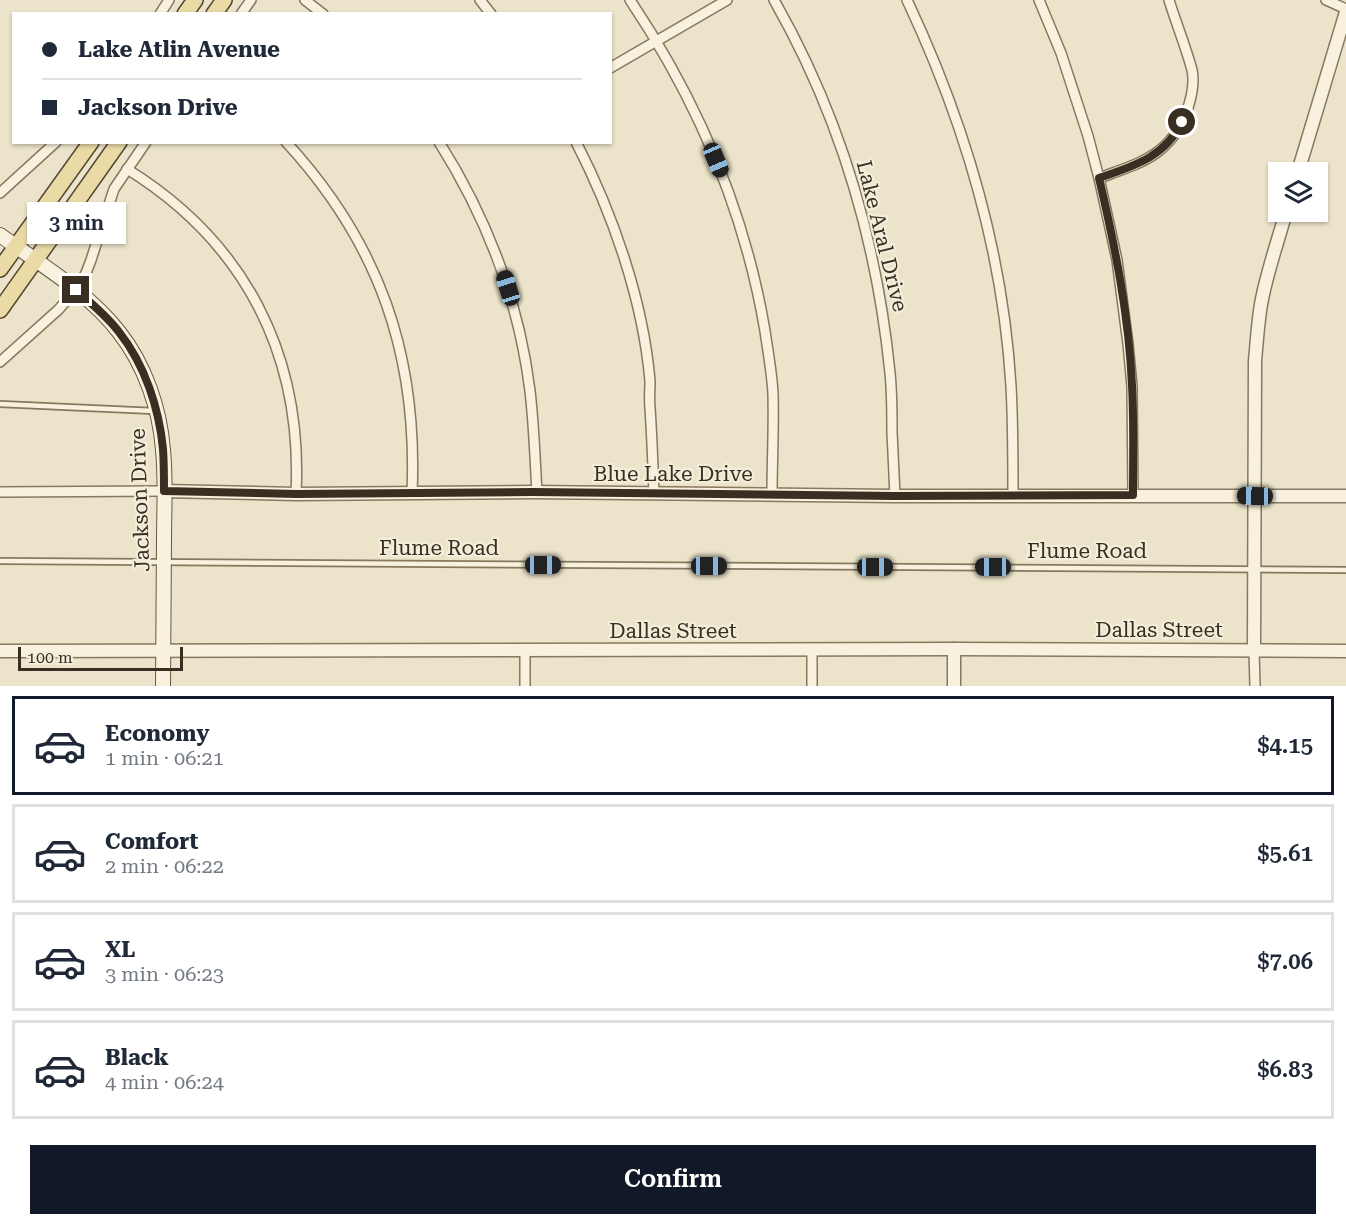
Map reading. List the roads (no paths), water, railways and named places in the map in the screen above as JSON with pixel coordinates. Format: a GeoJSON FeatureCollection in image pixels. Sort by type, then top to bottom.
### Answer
{"type":"FeatureCollection","features":[{"type":"Feature","properties":{"kind":"main road"},"geometry":{"type":"LineString","coordinates":[[0,269],[90,144]]}},
{"type":"Feature","properties":{"kind":"main road"},"geometry":{"type":"LineString","coordinates":[[0,310],[118,144]]}},
{"type":"Feature","properties":{"kind":"main road","name":"Jackson Drive"},"geometry":{"type":"LineString","coordinates":[[0,235],[76,290],[104,315],[120,332],[146,378],[157,411],[163,450],[163,686]]}},
{"type":"Feature","properties":{"kind":"street"},"geometry":{"type":"LineString","coordinates":[[305,0],[320,12]]}},
{"type":"Feature","properties":{"kind":"street"},"geometry":{"type":"LineString","coordinates":[[480,0],[489,12]]}},
{"type":"Feature","properties":{"kind":"street"},"geometry":{"type":"LineString","coordinates":[[630,0],[656,41],[694,110],[723,178],[741,232],[755,285],[769,357],[773,394],[772,495]]}},
{"type":"Feature","properties":{"kind":"street"},"geometry":{"type":"LineString","coordinates":[[612,67],[727,0]]}},
{"type":"Feature","properties":{"kind":"street","name":"Lake Aral Drive"},"geometry":{"type":"LineString","coordinates":[[774,0],[793,33],[830,116],[865,225],[881,299],[891,375],[895,496]]}},
{"type":"Feature","properties":{"kind":"street"},"geometry":{"type":"LineString","coordinates":[[907,0],[953,110],[976,182],[990,241],[1002,302],[1011,384],[1013,495]]}},
{"type":"Feature","properties":{"kind":"street"},"geometry":{"type":"LineString","coordinates":[[1040,0],[1075,94],[1099,178],[1117,260],[1132,386],[1133,495]]}},
{"type":"Feature","properties":{"kind":"street"},"geometry":{"type":"LineString","coordinates":[[1099,178],[1140,164],[1158,152],[1173,137],[1185,117],[1191,95],[1192,72],[1168,0]]}},
{"type":"Feature","properties":{"kind":"street"},"geometry":{"type":"LineString","coordinates":[[1301,162],[1346,10],[1326,0]]}},
{"type":"Feature","properties":{"kind":"street"},"geometry":{"type":"LineString","coordinates":[[0,193],[54,144]]}},
{"type":"Feature","properties":{"kind":"street"},"geometry":{"type":"LineString","coordinates":[[0,362],[58,310],[76,290],[91,260],[114,189],[145,144]]}},
{"type":"Feature","properties":{"kind":"street"},"geometry":{"type":"LineString","coordinates":[[288,144],[318,180],[349,224],[385,299],[401,353],[410,399],[413,437],[412,493]]}},
{"type":"Feature","properties":{"kind":"street"},"geometry":{"type":"LineString","coordinates":[[440,144],[467,189],[493,244],[512,302],[522,342],[530,392],[537,493]]}},
{"type":"Feature","properties":{"kind":"street"},"geometry":{"type":"LineString","coordinates":[[577,144],[612,223],[639,317],[650,381],[654,495]]}},
{"type":"Feature","properties":{"kind":"street"},"geometry":{"type":"LineString","coordinates":[[127,169],[165,194],[199,225],[229,259],[254,298],[281,360],[290,393],[297,449],[296,494]]}},
{"type":"Feature","properties":{"kind":"street"},"geometry":{"type":"LineString","coordinates":[[1254,686],[1255,361],[1262,297],[1283,222]]}},
{"type":"Feature","properties":{"kind":"street","name":"Blue Lake Drive"},"geometry":{"type":"LineString","coordinates":[[0,492],[1346,496]]}},
{"type":"Feature","properties":{"kind":"street"},"geometry":{"type":"LineString","coordinates":[[954,649],[954,686]]}},
{"type":"Feature","properties":{"kind":"street","name":"Dallas Street"},"geometry":{"type":"LineString","coordinates":[[0,651],[954,649],[1346,651]]}},
{"type":"Feature","properties":{"kind":"street"},"geometry":{"type":"LineString","coordinates":[[525,650],[525,686]]}},
{"type":"Feature","properties":{"kind":"street"},"geometry":{"type":"LineString","coordinates":[[812,650],[812,686]]}},
{"type":"Feature","properties":{"kind":"lane"},"geometry":{"type":"LineString","coordinates":[[0,404],[157,411]]}},
{"type":"Feature","properties":{"kind":"lane","name":"Flume Road"},"geometry":{"type":"LineString","coordinates":[[0,561],[1346,570]]}}]}
